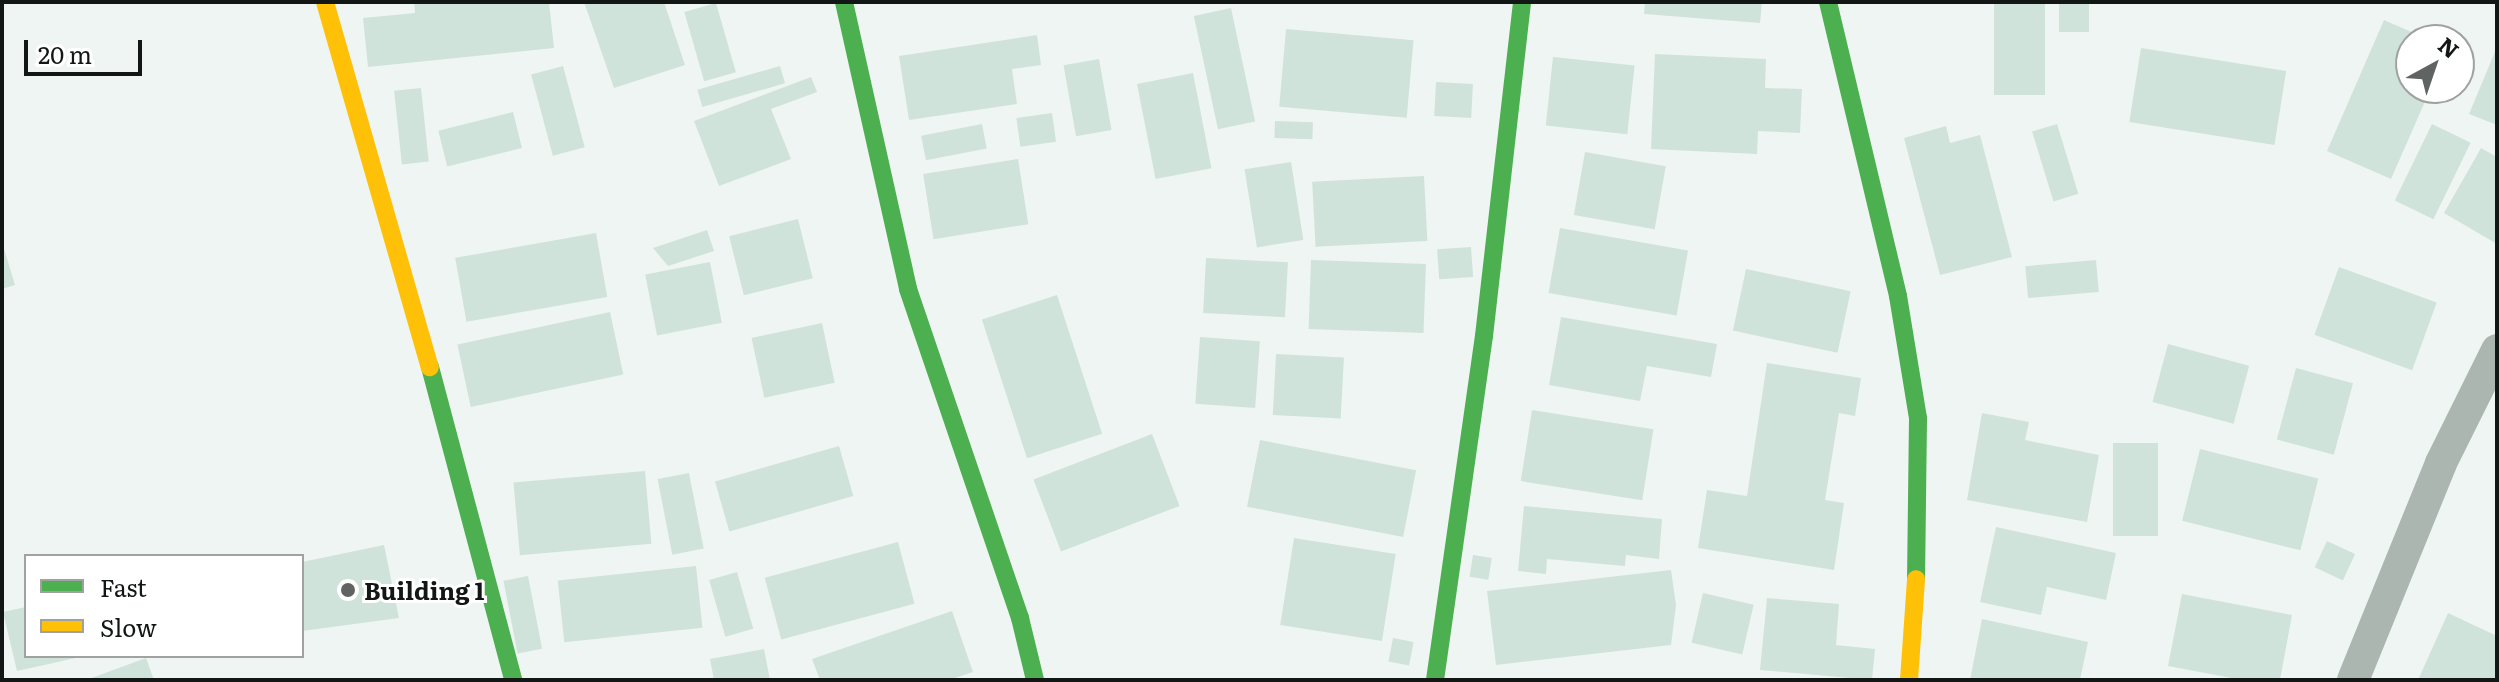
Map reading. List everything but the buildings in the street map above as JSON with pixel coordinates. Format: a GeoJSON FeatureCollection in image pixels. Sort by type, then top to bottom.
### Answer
{"type":"FeatureCollection","features":[{"type":"Feature","properties":{"kind":"street"},"geometry":{"type":"LineString","coordinates":[[325,2],[513,680]]}},
{"type":"Feature","properties":{"kind":"street"},"geometry":{"type":"LineString","coordinates":[[844,2],[908,289],[1020,618],[1035,680]]}},
{"type":"Feature","properties":{"kind":"street"},"geometry":{"type":"LineString","coordinates":[[1435,680],[1484,336],[1522,2]]}},
{"type":"Feature","properties":{"kind":"street"},"geometry":{"type":"LineString","coordinates":[[1828,2],[1898,296],[1918,418],[1917,559],[1909,680]]}},
{"type":"Feature","properties":{"kind":"street"},"geometry":{"type":"LineString","coordinates":[[2353,680],[2441,463],[2497,350]]}},
{"type":"Feature","properties":{"kind":"traffic: fast"},"geometry":{"type":"LineString","coordinates":[[844,2],[908,289],[1020,618],[1035,680]]}},
{"type":"Feature","properties":{"kind":"traffic: fast"},"geometry":{"type":"LineString","coordinates":[[1435,680],[1484,336],[1522,2]]}},
{"type":"Feature","properties":{"kind":"traffic: fast"},"geometry":{"type":"LineString","coordinates":[[1828,2],[1898,296],[1918,418],[1916,579]]}},
{"type":"Feature","properties":{"kind":"traffic: fast"},"geometry":{"type":"LineString","coordinates":[[430,367],[513,680]]}},
{"type":"Feature","properties":{"kind":"traffic: slow"},"geometry":{"type":"LineString","coordinates":[[325,2],[430,367]]}},
{"type":"Feature","properties":{"kind":"traffic: slow"},"geometry":{"type":"LineString","coordinates":[[1909,680],[1916,579]]}},
{"type":"Feature","properties":{"kind":"place","name":"Building 1"},"geometry":{"type":"Point","coordinates":[348,590]}}]}
